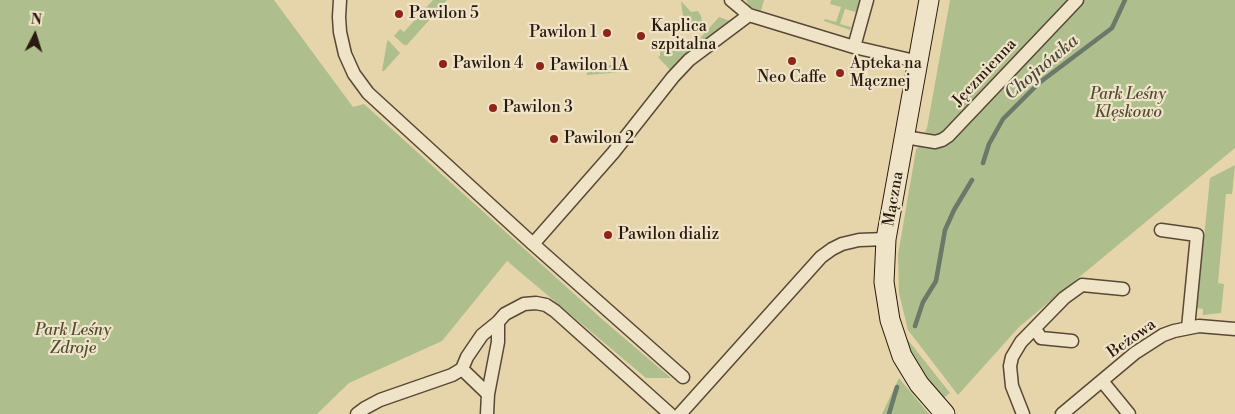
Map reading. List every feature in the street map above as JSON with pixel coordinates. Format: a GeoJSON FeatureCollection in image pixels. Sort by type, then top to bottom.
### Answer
{"type":"FeatureCollection","features":[{"type":"Feature","properties":{"kind":"street"},"geometry":{"type":"LineString","coordinates":[[340,0],[339,16],[345,54],[354,74],[368,93],[533,244],[683,377]]}},
{"type":"Feature","properties":{"kind":"street"},"geometry":{"type":"LineString","coordinates":[[730,0],[749,15],[854,47],[919,62]]}},
{"type":"Feature","properties":{"kind":"street"},"geometry":{"type":"LineString","coordinates":[[854,47],[867,0]]}},
{"type":"Feature","properties":{"kind":"street","name":"Mączna"},"geometry":{"type":"LineString","coordinates":[[680,414],[821,257],[842,244],[858,240],[886,239],[929,0]]}},
{"type":"Feature","properties":{"kind":"street","name":"Jęczmienna"},"geometry":{"type":"LineString","coordinates":[[905,137],[935,142],[948,136],[1077,0]]}},
{"type":"Feature","properties":{"kind":"street"},"geometry":{"type":"LineString","coordinates":[[533,244],[613,153],[673,77],[690,60],[749,15]]}},
{"type":"Feature","properties":{"kind":"street"},"geometry":{"type":"LineString","coordinates":[[1161,230],[1197,235],[1188,328]]}},
{"type":"Feature","properties":{"kind":"street"},"geometry":{"type":"LineString","coordinates":[[886,239],[884,282],[886,304],[894,333],[910,371],[932,400],[946,414]]}},
{"type":"Feature","properties":{"kind":"street"},"geometry":{"type":"LineString","coordinates":[[1023,414],[1012,386],[1010,366],[1016,349],[1064,298],[1082,285],[1123,288]]}},
{"type":"Feature","properties":{"kind":"street"},"geometry":{"type":"LineString","coordinates":[[357,414],[380,400],[452,375],[462,369],[482,335],[505,314],[524,304],[546,305],[555,311],[670,414]]}},
{"type":"Feature","properties":{"kind":"street"},"geometry":{"type":"LineString","coordinates":[[487,414],[488,394],[498,342],[498,322]]}},
{"type":"Feature","properties":{"kind":"street","name":"Beżowa"},"geometry":{"type":"LineString","coordinates":[[1062,414],[1148,344],[1163,335],[1199,326],[1235,329]]}},
{"type":"Feature","properties":{"kind":"street"},"geometry":{"type":"LineString","coordinates":[[1035,329],[1041,338],[1072,341]]}},
{"type":"Feature","properties":{"kind":"street"},"geometry":{"type":"LineString","coordinates":[[462,369],[488,394]]}},
{"type":"Feature","properties":{"kind":"street"},"geometry":{"type":"LineString","coordinates":[[1102,381],[1129,414]]}},
{"type":"Feature","properties":{"kind":"green space","name":"Park Leśny Zdroje"},"geometry":{"type":"Polygon","coordinates":[[[0,0],[274,0],[353,107],[364,104],[603,320],[671,378],[646,378],[507,261],[442,341],[349,383],[317,414],[0,414],[0,0]]]}},
{"type":"Feature","properties":{"kind":"green space"},"geometry":{"type":"Polygon","coordinates":[[[433,0],[447,0],[407,45],[404,45],[394,36],[400,29],[404,32],[433,0]]]}},
{"type":"Feature","properties":{"kind":"green space"},"geometry":{"type":"Polygon","coordinates":[[[746,0],[764,0],[761,11],[750,7],[746,0]]]}},
{"type":"Feature","properties":{"kind":"green space"},"geometry":{"type":"Polygon","coordinates":[[[831,0],[860,0],[856,12],[845,9],[840,24],[851,27],[850,30],[824,21],[825,19],[836,22],[841,7],[830,4],[831,0]]]}},
{"type":"Feature","properties":{"kind":"green space"},"geometry":{"type":"Polygon","coordinates":[[[950,0],[1070,0],[943,133],[933,135],[925,132],[950,0]]]}},
{"type":"Feature","properties":{"kind":"green space","name":"Park Leśny Klęskowo"},"geometry":{"type":"Polygon","coordinates":[[[1083,0],[1235,0],[1235,148],[1019,327],[958,395],[908,330],[899,293],[898,255],[916,150],[918,147],[946,145],[1083,0]]]}},
{"type":"Feature","properties":{"kind":"green space"},"geometry":{"type":"Polygon","coordinates":[[[681,1],[691,12],[698,11],[701,16],[702,22],[696,29],[688,30],[684,26],[681,1]]]}},
{"type":"Feature","properties":{"kind":"green space"},"geometry":{"type":"Polygon","coordinates":[[[719,17],[730,21],[708,40],[679,60],[671,71],[658,57],[660,56],[660,45],[667,45],[667,48],[695,44],[719,17]]]}},
{"type":"Feature","properties":{"kind":"green space"},"geometry":{"type":"Polygon","coordinates":[[[388,40],[400,53],[382,71],[387,42],[388,40]]]}},
{"type":"Feature","properties":{"kind":"green space"},"geometry":{"type":"Polygon","coordinates":[[[625,64],[625,71],[623,72],[587,75],[586,67],[625,64]]]}},
{"type":"Feature","properties":{"kind":"green space"},"geometry":{"type":"Polygon","coordinates":[[[1235,165],[1232,194],[1226,194],[1218,283],[1224,284],[1221,313],[1203,315],[1203,309],[1197,308],[1210,178],[1235,165]]]}},
{"type":"Feature","properties":{"kind":"green space"},"geometry":{"type":"Polygon","coordinates":[[[905,340],[908,340],[950,393],[942,399],[916,363],[905,340]]]}},
{"type":"Feature","properties":{"kind":"green space"},"geometry":{"type":"Polygon","coordinates":[[[899,378],[903,383],[929,414],[882,414],[899,378]]]}},
{"type":"Feature","properties":{"kind":"waterway","name":"Chojnówka"},"geometry":{"type":"LineString","coordinates":[[983,163],[989,144],[1003,119],[1039,83],[1112,28],[1125,0]]}},
{"type":"Feature","properties":{"kind":"waterway","name":"Chojnówka"},"geometry":{"type":"LineString","coordinates":[[915,326],[923,302],[936,281],[945,230],[954,210],[972,180]]}},
{"type":"Feature","properties":{"kind":"waterway","name":"Chojnówka"},"geometry":{"type":"LineString","coordinates":[[889,414],[897,387]]}},
{"type":"Feature","properties":{"kind":"place","name":"Pawilon 5"},"geometry":{"type":"Point","coordinates":[399,14]}},
{"type":"Feature","properties":{"kind":"place","name":"Pawilon 1"},"geometry":{"type":"Point","coordinates":[607,33]}},
{"type":"Feature","properties":{"kind":"place","name":"Kaplica szpitalna"},"geometry":{"type":"Point","coordinates":[641,36]}},
{"type":"Feature","properties":{"kind":"place","name":"Neo Caffe"},"geometry":{"type":"Point","coordinates":[792,61]}},
{"type":"Feature","properties":{"kind":"place","name":"Pawilon 4"},"geometry":{"type":"Point","coordinates":[443,64]}},
{"type":"Feature","properties":{"kind":"place","name":"Pawilon 1A"},"geometry":{"type":"Point","coordinates":[540,66]}},
{"type":"Feature","properties":{"kind":"place","name":"Apteka na Mącznej"},"geometry":{"type":"Point","coordinates":[840,73]}},
{"type":"Feature","properties":{"kind":"place","name":"Pawilon 3"},"geometry":{"type":"Point","coordinates":[493,108]}},
{"type":"Feature","properties":{"kind":"place","name":"Pawilon 2"},"geometry":{"type":"Point","coordinates":[554,139]}},
{"type":"Feature","properties":{"kind":"place","name":"Pawilon dializ"},"geometry":{"type":"Point","coordinates":[608,235]}}]}
